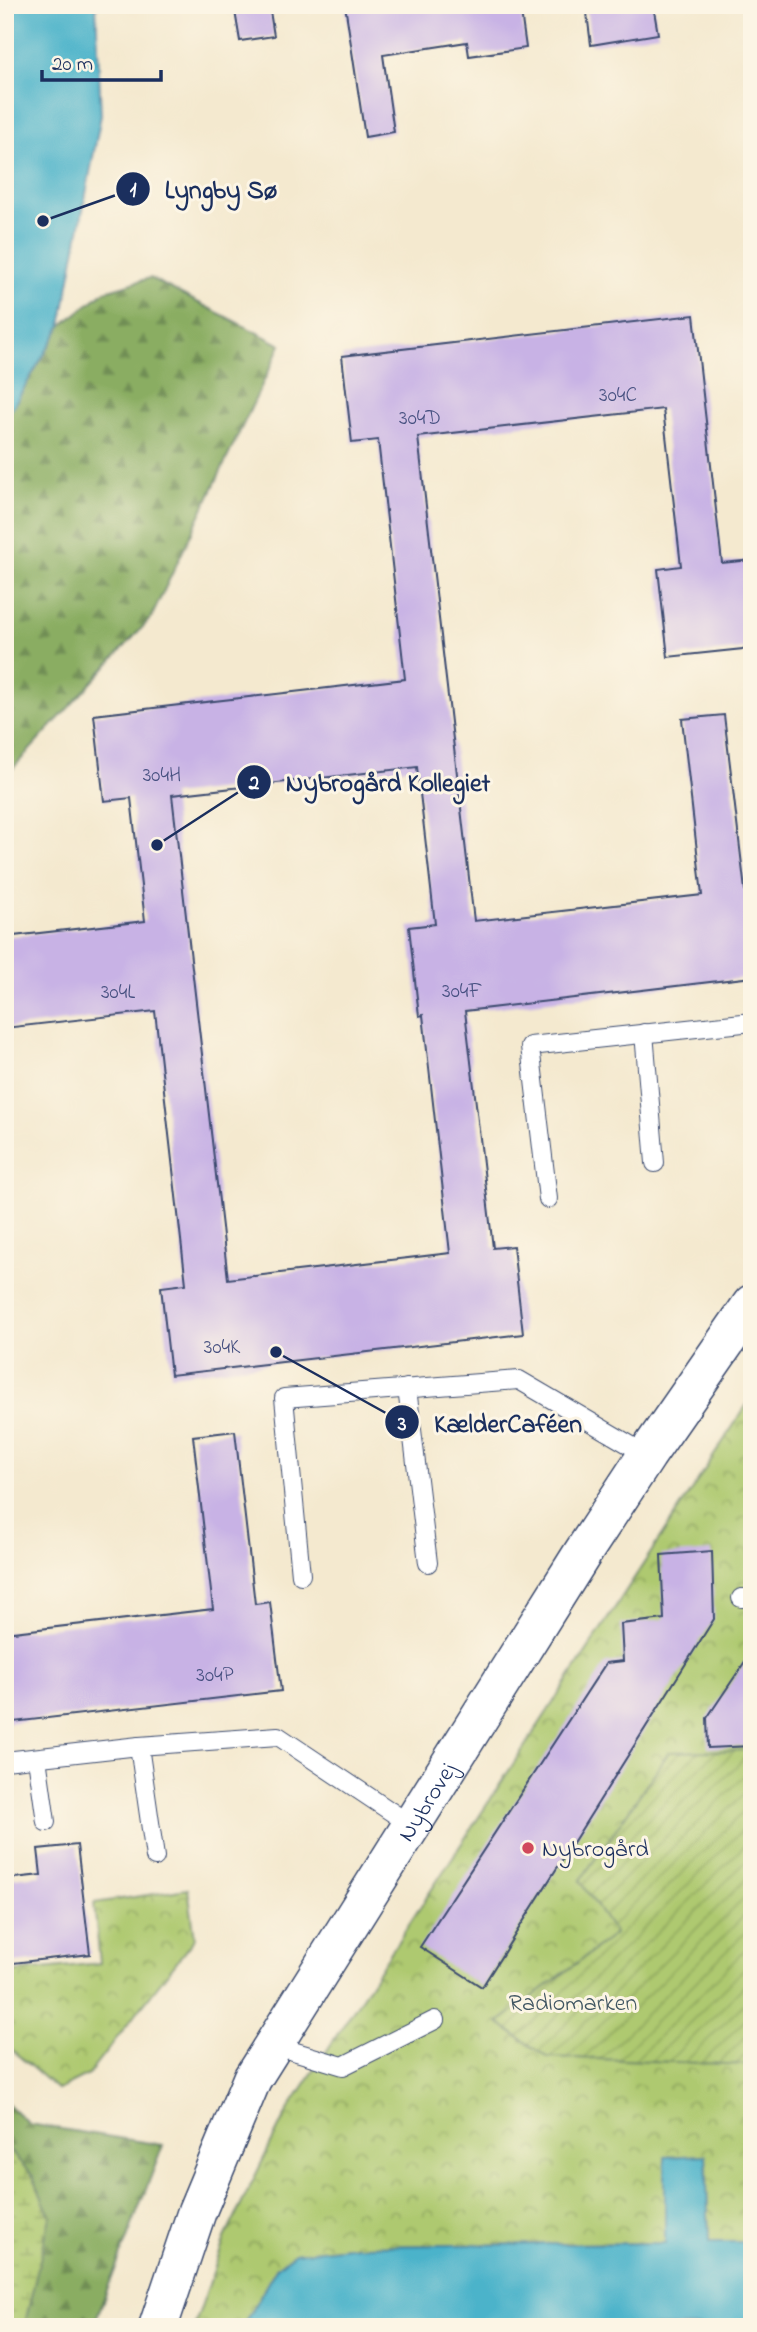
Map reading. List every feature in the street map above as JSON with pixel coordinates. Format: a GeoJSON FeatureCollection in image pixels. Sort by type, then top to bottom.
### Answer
{"type":"FeatureCollection","features":[{"type":"Feature","properties":{"kind":"street","name":"Nybrovej"},"geometry":{"type":"LineString","coordinates":[[158,2327],[197,2211],[252,2079],[647,1455],[752,1304]]}},
{"type":"Feature","properties":{"kind":"lane"},"geometry":{"type":"LineString","coordinates":[[548,1199],[530,1046],[752,1022]]}},
{"type":"Feature","properties":{"kind":"lane"},"geometry":{"type":"LineString","coordinates":[[644,1033],[655,1163]]}},
{"type":"Feature","properties":{"kind":"lane"},"geometry":{"type":"LineString","coordinates":[[301,1575],[284,1398],[519,1380],[647,1455]]}},
{"type":"Feature","properties":{"kind":"lane"},"geometry":{"type":"LineString","coordinates":[[407,1388],[428,1563]]}},
{"type":"Feature","properties":{"kind":"lane"},"geometry":{"type":"LineString","coordinates":[[5,1761],[139,1746],[278,1737],[411,1825]]}},
{"type":"Feature","properties":{"kind":"lane"},"geometry":{"type":"LineString","coordinates":[[139,1746],[155,1857]]}},
{"type":"Feature","properties":{"kind":"lane"},"geometry":{"type":"LineString","coordinates":[[37,1758],[46,1822]]}},
{"type":"Feature","properties":{"kind":"lane"},"geometry":{"type":"LineString","coordinates":[[273,2045],[343,2066],[435,2020]]}},
{"type":"Feature","properties":{"kind":"green space"},"geometry":{"type":"Polygon","coordinates":[[[150,278],[281,345],[151,618],[5,777],[5,420],[61,326],[105,291],[150,278]]]}},
{"type":"Feature","properties":{"kind":"green space","name":"Radiomarken"},"geometry":{"type":"Polygon","coordinates":[[[752,1397],[752,2242],[709,2242],[706,2155],[665,2157],[665,2243],[357,2246],[295,2253],[277,2267],[242,2327],[194,2327],[225,2238],[285,2115],[752,1397]]]}},
{"type":"Feature","properties":{"kind":"green space"},"geometry":{"type":"Polygon","coordinates":[[[752,1750],[752,2065],[547,2057],[498,2023],[615,1934],[580,1881],[669,1752],[752,1750]]]}},
{"type":"Feature","properties":{"kind":"green space"},"geometry":{"type":"Polygon","coordinates":[[[188,1889],[195,1938],[88,2075],[58,2090],[5,2044],[5,1973],[100,1963],[94,1903],[188,1889]]]}},
{"type":"Feature","properties":{"kind":"green space"},"geometry":{"type":"Polygon","coordinates":[[[5,2101],[29,2124],[163,2145],[93,2327],[5,2327],[5,2101]]]}},
{"type":"Feature","properties":{"kind":"green space"},"geometry":{"type":"Polygon","coordinates":[[[5,2146],[33,2176],[50,2217],[24,2327],[5,2327],[5,2146]]]}},
{"type":"Feature","properties":{"kind":"water"},"geometry":{"type":"Polygon","coordinates":[[[5,5],[96,5],[101,115],[61,326],[5,420],[5,5]]]}},
{"type":"Feature","properties":{"kind":"water"},"geometry":{"type":"Polygon","coordinates":[[[706,2155],[709,2242],[752,2242],[752,2327],[242,2327],[277,2267],[295,2253],[357,2246],[665,2243],[665,2157],[706,2155]]]}},
{"type":"Feature","properties":{"kind":"building"},"geometry":{"type":"Polygon","coordinates":[[[234,5],[269,5],[274,36],[240,41],[234,5]]]}},
{"type":"Feature","properties":{"kind":"building"},"geometry":{"type":"Polygon","coordinates":[[[345,5],[520,5],[526,48],[469,56],[467,42],[383,55],[394,132],[365,137],[345,5]]]}},
{"type":"Feature","properties":{"kind":"building"},"geometry":{"type":"Polygon","coordinates":[[[586,5],[653,5],[658,34],[591,45],[586,5]]]}},
{"type":"Feature","properties":{"kind":"building"},"geometry":{"type":"Polygon","coordinates":[[[694,315],[722,563],[752,560],[752,648],[668,657],[658,569],[681,566],[663,409],[418,437],[474,921],[702,895],[682,719],[724,715],[745,890],[752,889],[752,977],[465,1011],[493,1248],[513,1246],[523,1334],[171,1375],[161,1287],[186,1284],[155,1011],[5,1028],[5,937],[145,921],[131,798],[104,801],[94,715],[405,679],[378,440],[352,443],[342,356],[694,315]],[[417,767],[172,795],[228,1279],[450,1253],[423,1015],[419,1016],[409,927],[435,924],[417,767]]]}},
{"type":"Feature","properties":{"kind":"building"},"geometry":{"type":"Polygon","coordinates":[[[235,1431],[255,1604],[270,1602],[281,1691],[5,1723],[5,1633],[213,1609],[193,1436],[235,1431]]]}},
{"type":"Feature","properties":{"kind":"building","name":"Nybrogård"},"geometry":{"type":"Polygon","coordinates":[[[712,1551],[714,1619],[482,1987],[420,1947],[606,1663],[623,1661],[621,1624],[664,1619],[661,1555],[712,1551]]]}},
{"type":"Feature","properties":{"kind":"building"},"geometry":{"type":"Polygon","coordinates":[[[752,1651],[752,1746],[708,1748],[707,1718],[752,1651]]]}},
{"type":"Feature","properties":{"kind":"building"},"geometry":{"type":"Polygon","coordinates":[[[77,1845],[90,1954],[5,1964],[5,1879],[41,1875],[38,1849],[77,1845]]]}},
{"type":"Feature","properties":{"kind":"place","name":"Lyngby Sø"},"geometry":{"type":"Point","coordinates":[43,221]}},
{"type":"Feature","properties":{"kind":"place","name":"Nybrogård Kollegiet"},"geometry":{"type":"Point","coordinates":[157,845]}},
{"type":"Feature","properties":{"kind":"place","name":"KælderCaféen"},"geometry":{"type":"Point","coordinates":[276,1352]}},
{"type":"Feature","properties":{"kind":"place","name":"Nybrogård"},"geometry":{"type":"Point","coordinates":[528,1848]}}]}
